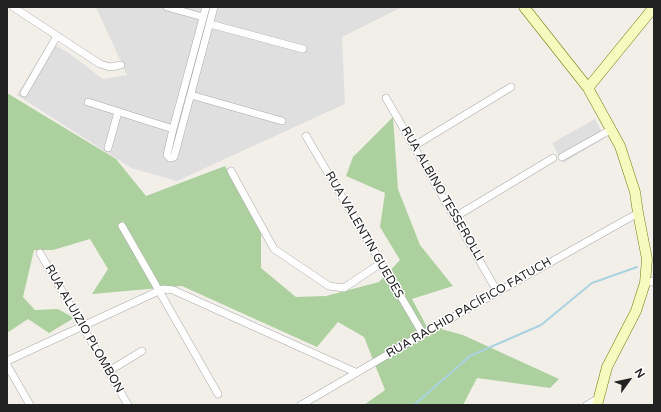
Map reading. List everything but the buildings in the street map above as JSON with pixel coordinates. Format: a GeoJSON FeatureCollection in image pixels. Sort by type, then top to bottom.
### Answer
{"type":"FeatureCollection","features":[{"type":"Feature","properties":{"kind":"main road"},"geometry":{"type":"LineString","coordinates":[[524,7],[588,88],[612,129],[636,192],[638,213],[648,259],[649,282],[608,366],[598,402]]}},
{"type":"Feature","properties":{"kind":"main road"},"geometry":{"type":"LineString","coordinates":[[588,88],[654,7]]}},
{"type":"Feature","properties":{"kind":"street"},"geometry":{"type":"LineString","coordinates":[[7,9],[12,7],[100,64],[110,67],[121,65]]}},
{"type":"Feature","properties":{"kind":"street"},"geometry":{"type":"LineString","coordinates":[[167,7],[203,17]]}},
{"type":"Feature","properties":{"kind":"street"},"geometry":{"type":"LineString","coordinates":[[206,7],[196,55],[190,95],[174,157],[170,158],[167,155],[173,128],[196,55],[210,24],[214,7]]}},
{"type":"Feature","properties":{"kind":"street"},"geometry":{"type":"LineString","coordinates":[[210,24],[303,49]]}},
{"type":"Feature","properties":{"kind":"street"},"geometry":{"type":"LineString","coordinates":[[24,93],[57,36]]}},
{"type":"Feature","properties":{"kind":"street"},"geometry":{"type":"LineString","coordinates":[[414,146],[511,87]]}},
{"type":"Feature","properties":{"kind":"street"},"geometry":{"type":"LineString","coordinates":[[190,95],[282,121]]}},
{"type":"Feature","properties":{"kind":"street","name":"RUA ALBINO TESSEROLLI"},"geometry":{"type":"LineString","coordinates":[[386,98],[456,217],[497,291]]}},
{"type":"Feature","properties":{"kind":"street"},"geometry":{"type":"LineString","coordinates":[[88,102],[173,128]]}},
{"type":"Feature","properties":{"kind":"street"},"geometry":{"type":"LineString","coordinates":[[108,148],[118,112]]}},
{"type":"Feature","properties":{"kind":"street"},"geometry":{"type":"LineString","coordinates":[[562,156],[612,129]]}},
{"type":"Feature","properties":{"kind":"street","name":"RUA VALENTIN GUEDES"},"geometry":{"type":"LineString","coordinates":[[306,136],[422,334]]}},
{"type":"Feature","properties":{"kind":"street"},"geometry":{"type":"LineString","coordinates":[[456,217],[553,158]]}},
{"type":"Feature","properties":{"kind":"street"},"geometry":{"type":"LineString","coordinates":[[231,171],[274,249],[329,286],[344,288],[381,264]]}},
{"type":"Feature","properties":{"kind":"street","name":"RUA RACHID PACÍFICO FATUCH"},"geometry":{"type":"LineString","coordinates":[[301,405],[355,372],[497,291],[638,213]]}},
{"type":"Feature","properties":{"kind":"street"},"geometry":{"type":"LineString","coordinates":[[122,226],[218,394]]}},
{"type":"Feature","properties":{"kind":"street","name":"RUA ALUIZIO PLOMBON"},"geometry":{"type":"LineString","coordinates":[[40,253],[128,405]]}},
{"type":"Feature","properties":{"kind":"street"},"geometry":{"type":"LineString","coordinates":[[7,361],[163,289],[173,290],[355,372]]}},
{"type":"Feature","properties":{"kind":"street"},"geometry":{"type":"LineString","coordinates":[[109,372],[142,351]]}},
{"type":"Feature","properties":{"kind":"street"},"geometry":{"type":"LineString","coordinates":[[7,365],[30,405]]}},
{"type":"Feature","properties":{"kind":"street"},"geometry":{"type":"LineString","coordinates":[[587,405],[598,402]]}},
{"type":"Feature","properties":{"kind":"shaded area"},"geometry":{"type":"Polygon","coordinates":[[[96,7],[402,7],[342,37],[345,104],[177,181],[131,168],[17,95],[49,42],[69,53],[103,79],[127,75],[96,7]]]}},
{"type":"Feature","properties":{"kind":"shaded area"},"geometry":{"type":"Polygon","coordinates":[[[595,119],[605,138],[563,163],[552,143],[595,119]]]}},
{"type":"Feature","properties":{"kind":"green space"},"geometry":{"type":"Polygon","coordinates":[[[7,93],[116,159],[146,196],[225,166],[261,230],[261,268],[296,297],[326,296],[379,282],[400,260],[380,227],[385,193],[346,176],[353,157],[393,117],[398,189],[420,245],[453,286],[412,299],[426,325],[463,335],[559,379],[550,388],[477,378],[463,405],[364,405],[385,390],[364,337],[338,322],[317,347],[182,286],[92,294],[108,269],[90,239],[53,250],[34,250],[23,297],[35,310],[58,309],[74,318],[49,333],[28,319],[7,333],[7,93]]]}},
{"type":"Feature","properties":{"kind":"waterway"},"geometry":{"type":"LineString","coordinates":[[414,405],[470,356],[541,325],[592,283],[637,267]]}}]}
